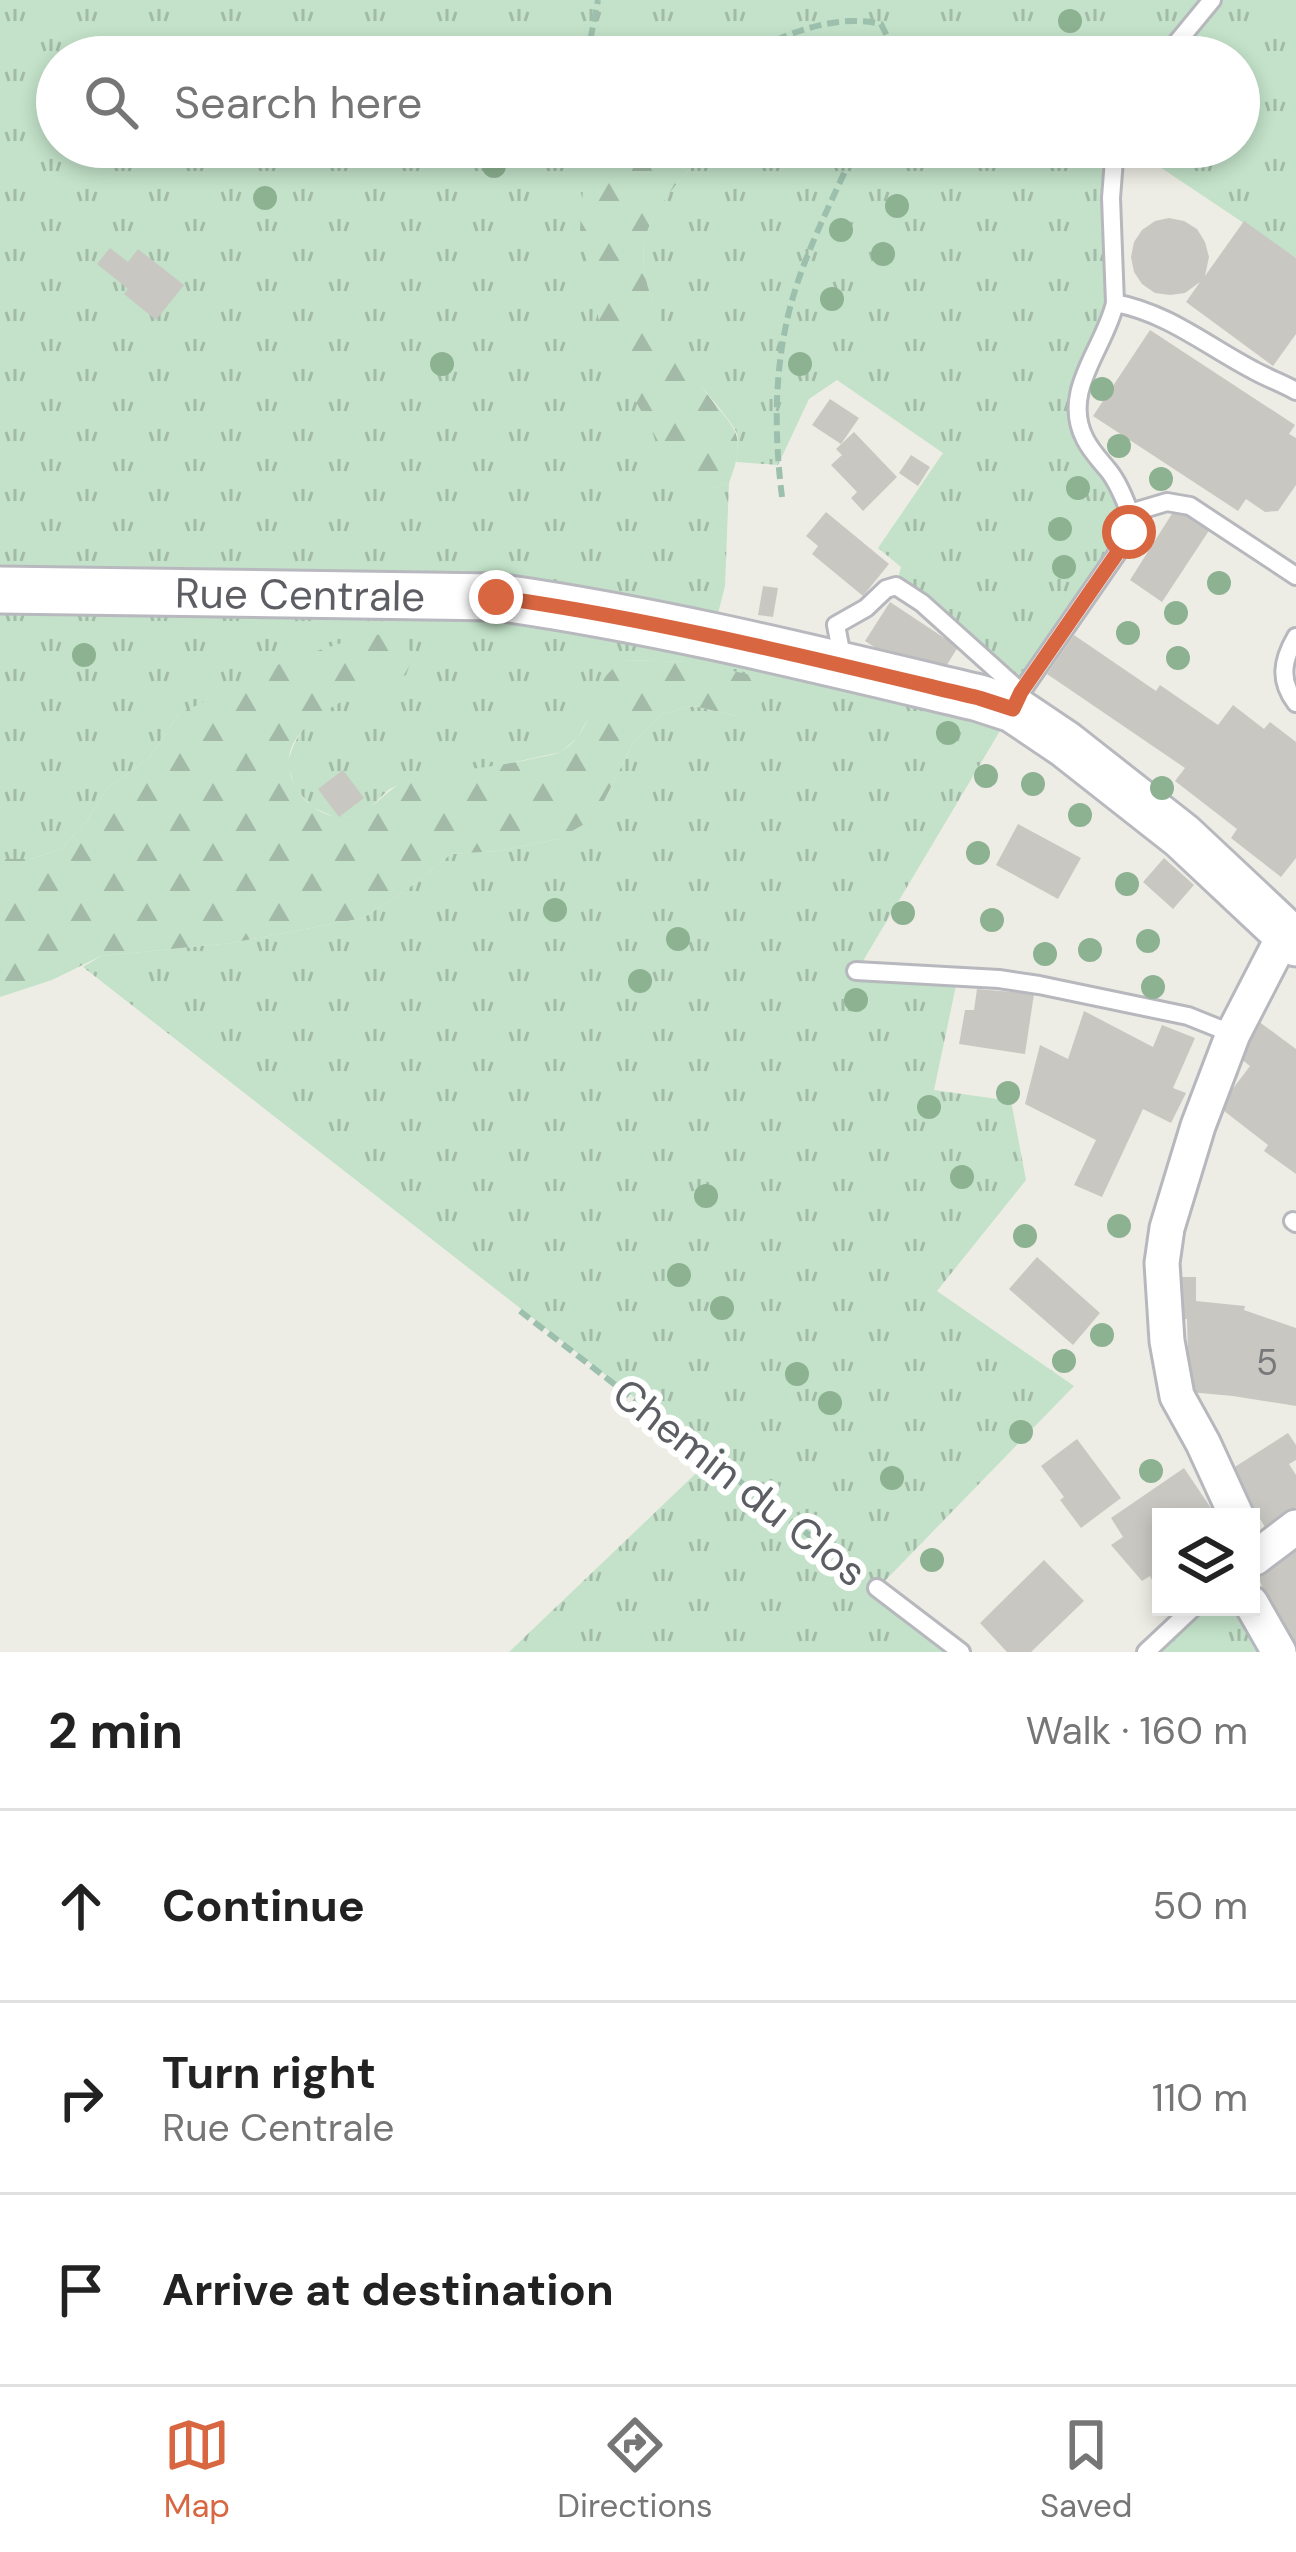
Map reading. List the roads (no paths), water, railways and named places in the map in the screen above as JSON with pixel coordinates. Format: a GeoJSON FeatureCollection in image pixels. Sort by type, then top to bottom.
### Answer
{"type":"FeatureCollection","features":[{"type":"Feature","properties":{"kind":"street","name":"Rue Centrale"},"geometry":{"type":"LineString","coordinates":[[0,590],[496,597],[1017,700],[1182,836],[1290,939]]}},
{"type":"Feature","properties":{"kind":"street"},"geometry":{"type":"LineString","coordinates":[[1233,1508],[1177,1396],[1166,1341],[1162,1263],[1167,1228],[1198,1126],[1233,1034],[1290,939]]}},
{"type":"Feature","properties":{"kind":"street"},"geometry":{"type":"LineString","coordinates":[[1260,1551],[1296,1528]]}},
{"type":"Feature","properties":{"kind":"street"},"geometry":{"type":"LineString","coordinates":[[1258,1616],[1279,1652]]}},
{"type":"Feature","properties":{"kind":"lane"},"geometry":{"type":"LineString","coordinates":[[1182,36],[1212,0]]}},
{"type":"Feature","properties":{"kind":"lane"},"geometry":{"type":"LineString","coordinates":[[843,666],[836,625],[896,586],[922,603],[1017,700],[1120,549],[1129,532],[1130,512],[1110,472],[1083,436],[1076,405],[1115,303],[1113,168]]}},
{"type":"Feature","properties":{"kind":"lane"},"geometry":{"type":"LineString","coordinates":[[1115,303],[1179,326],[1296,391]]}},
{"type":"Feature","properties":{"kind":"lane"},"geometry":{"type":"LineString","coordinates":[[1130,512],[1167,502],[1190,506],[1296,576]]}},
{"type":"Feature","properties":{"kind":"lane"},"geometry":{"type":"LineString","coordinates":[[1296,638],[1283,670],[1286,688],[1296,703]]}},
{"type":"Feature","properties":{"kind":"lane"},"geometry":{"type":"LineString","coordinates":[[856,971],[1039,985],[1168,1011],[1233,1034]]}},
{"type":"Feature","properties":{"kind":"lane","name":"Chemin du Clos"},"geometry":{"type":"LineString","coordinates":[[877,1588],[962,1652]]}},
{"type":"Feature","properties":{"kind":"lane"},"geometry":{"type":"LineString","coordinates":[[1146,1652],[1184,1616]]}}]}
